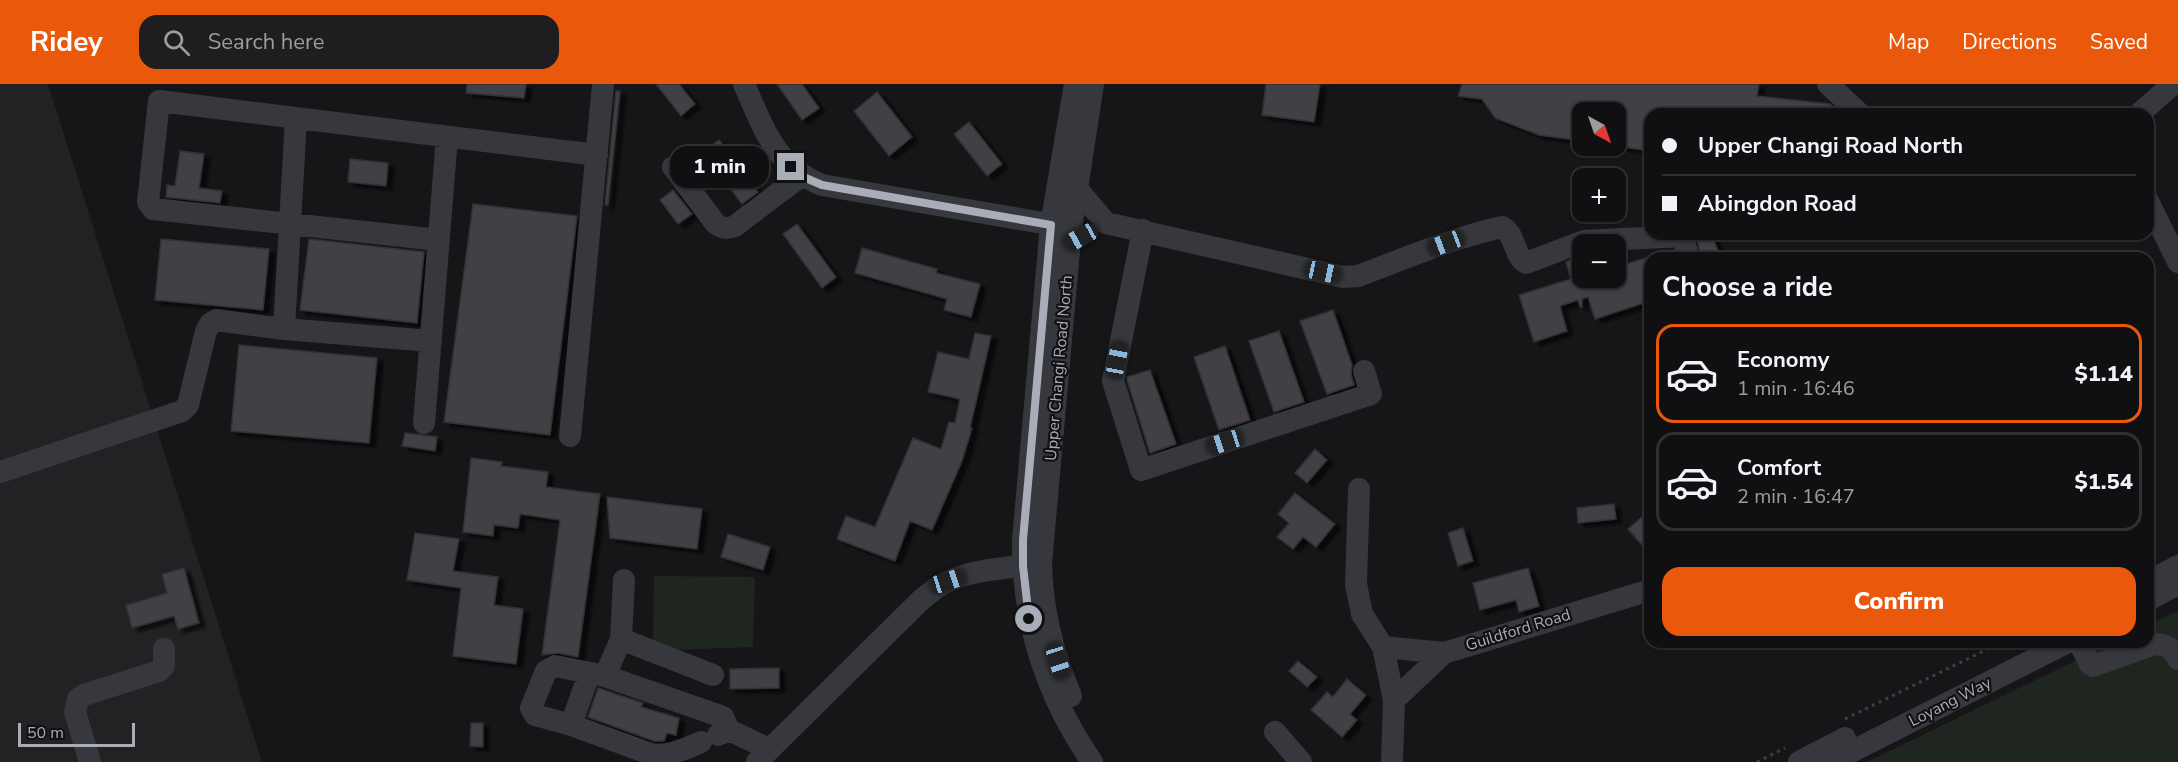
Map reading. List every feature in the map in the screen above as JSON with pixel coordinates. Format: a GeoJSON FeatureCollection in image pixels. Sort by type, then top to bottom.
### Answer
{"type":"FeatureCollection","features":[{"type":"Feature","properties":{"kind":"street"},"geometry":{"type":"LineString","coordinates":[[570,436],[603,84]]}},
{"type":"Feature","properties":{"kind":"street"},"geometry":{"type":"LineString","coordinates":[[744,84],[770,140],[783,158],[801,176],[822,185],[1064,232],[1106,223],[1343,277],[1358,276],[1457,240],[1502,227],[1510,233],[1520,259],[1526,263],[1584,241],[1644,238]]}},
{"type":"Feature","properties":{"kind":"street","name":"Upper Changi Road North"},"geometry":{"type":"LineString","coordinates":[[1076,84],[1064,232],[1023,540],[1032,565],[1025,596],[1036,647],[1064,715],[1092,762]]}},
{"type":"Feature","properties":{"kind":"street","name":"Upper Changi Road North"},"geometry":{"type":"LineString","coordinates":[[1064,232],[1077,189],[1093,84]]}},
{"type":"Feature","properties":{"kind":"street"},"geometry":{"type":"LineString","coordinates":[[1828,84],[1854,108]]}},
{"type":"Feature","properties":{"kind":"street"},"geometry":{"type":"LineString","coordinates":[[2146,108],[2173,84]]}},
{"type":"Feature","properties":{"kind":"street"},"geometry":{"type":"LineString","coordinates":[[439,240],[153,209],[148,202],[159,101],[597,155]]}},
{"type":"Feature","properties":{"kind":"street"},"geometry":{"type":"LineString","coordinates":[[284,329],[296,118]]}},
{"type":"Feature","properties":{"kind":"street"},"geometry":{"type":"LineString","coordinates":[[424,423],[447,137]]}},
{"type":"Feature","properties":{"kind":"street"},"geometry":{"type":"LineString","coordinates":[[673,167],[715,223],[727,229],[735,226],[801,176]]}},
{"type":"Feature","properties":{"kind":"street"},"geometry":{"type":"LineString","coordinates":[[1077,189],[1106,223]]}},
{"type":"Feature","properties":{"kind":"street"},"geometry":{"type":"LineString","coordinates":[[2154,213],[2178,262]]}},
{"type":"Feature","properties":{"kind":"street"},"geometry":{"type":"LineString","coordinates":[[1143,230],[1113,381],[1141,470],[1371,394],[1364,370]]}},
{"type":"Feature","properties":{"kind":"street"},"geometry":{"type":"LineString","coordinates":[[0,472],[182,411],[188,405],[206,331],[216,320],[284,329],[431,341]]}},
{"type":"Feature","properties":{"kind":"street"},"geometry":{"type":"LineString","coordinates":[[1359,489],[1356,584],[1362,614],[1383,647],[1395,700],[1392,762]]}},
{"type":"Feature","properties":{"kind":"street"},"geometry":{"type":"LineString","coordinates":[[716,736],[723,717],[597,675],[555,666],[551,666],[546,671],[531,708],[535,715],[571,725],[651,754],[662,756],[716,736],[763,756],[934,589],[966,575],[1032,565],[1063,676],[1076,708],[1109,762]]}},
{"type":"Feature","properties":{"kind":"street"},"geometry":{"type":"LineString","coordinates":[[2154,579],[2178,566]]}},
{"type":"Feature","properties":{"kind":"street"},"geometry":{"type":"LineString","coordinates":[[571,725],[597,675],[621,639],[624,580]]}},
{"type":"Feature","properties":{"kind":"street"},"geometry":{"type":"LineString","coordinates":[[2154,597],[2178,584]]}},
{"type":"Feature","properties":{"kind":"street","name":"Guildford Road"},"geometry":{"type":"LineString","coordinates":[[1383,647],[1444,653],[1644,592]]}},
{"type":"Feature","properties":{"kind":"street"},"geometry":{"type":"LineString","coordinates":[[621,639],[714,675]]}},
{"type":"Feature","properties":{"kind":"street"},"geometry":{"type":"LineString","coordinates":[[2154,644],[2164,645],[2172,649],[2178,659]]}},
{"type":"Feature","properties":{"kind":"street","name":"Loyang Way"},"geometry":{"type":"LineString","coordinates":[[1793,754],[2021,648]]}},
{"type":"Feature","properties":{"kind":"street","name":"Loyang Way"},"geometry":{"type":"LineString","coordinates":[[1831,762],[2056,648]]}},
{"type":"Feature","properties":{"kind":"street"},"geometry":{"type":"LineString","coordinates":[[2082,648],[2093,666],[2144,648]]}},
{"type":"Feature","properties":{"kind":"street"},"geometry":{"type":"LineString","coordinates":[[90,762],[75,712],[78,699],[84,695],[159,671],[164,666],[164,649]]}},
{"type":"Feature","properties":{"kind":"street"},"geometry":{"type":"LineString","coordinates":[[1395,700],[1444,653]]}},
{"type":"Feature","properties":{"kind":"street"},"geometry":{"type":"LineString","coordinates":[[1275,732],[1301,762]]}},
{"type":"Feature","properties":{"kind":"path"},"geometry":{"type":"LineString","coordinates":[[1839,722],[1990,648]]}},
{"type":"Feature","properties":{"kind":"path"},"geometry":{"type":"LineString","coordinates":[[1757,762],[1793,754]]}},
{"type":"Feature","properties":{"kind":"shaded area"},"geometry":{"type":"Polygon","coordinates":[[[0,84],[48,84],[262,762],[0,762],[0,84]]]}},
{"type":"Feature","properties":{"kind":"shaded area"},"geometry":{"type":"Polygon","coordinates":[[[654,576],[755,577],[753,647],[669,650],[653,645],[654,576]]]}},
{"type":"Feature","properties":{"kind":"shaded area"},"geometry":{"type":"Polygon","coordinates":[[[2178,611],[2178,762],[1867,762],[2102,648],[2154,648],[2154,622],[2178,611]]]}},
{"type":"Feature","properties":{"kind":"building"},"geometry":{"type":"Polygon","coordinates":[[[467,84],[526,84],[524,98],[466,93],[467,84]]]}},
{"type":"Feature","properties":{"kind":"building"},"geometry":{"type":"Polygon","coordinates":[[[656,84],[679,84],[695,104],[681,116],[656,84]]]}},
{"type":"Feature","properties":{"kind":"building"},"geometry":{"type":"Polygon","coordinates":[[[777,84],[802,84],[819,108],[802,120],[777,84]]]}},
{"type":"Feature","properties":{"kind":"building"},"geometry":{"type":"Polygon","coordinates":[[[1266,84],[1320,84],[1314,122],[1262,115],[1266,84]]]}},
{"type":"Feature","properties":{"kind":"building"},"geometry":{"type":"Polygon","coordinates":[[[1462,84],[1759,84],[1757,96],[1830,104],[1834,108],[1644,108],[1644,150],[1626,147],[1626,102],[1572,102],[1572,140],[1539,135],[1495,118],[1482,99],[1458,96],[1462,84]]]}},
{"type":"Feature","properties":{"kind":"building"},"geometry":{"type":"Polygon","coordinates":[[[616,91],[620,91],[608,205],[605,205],[616,91]]]}},
{"type":"Feature","properties":{"kind":"building"},"geometry":{"type":"Polygon","coordinates":[[[877,92],[912,137],[889,156],[854,111],[877,92]]]}},
{"type":"Feature","properties":{"kind":"building"},"geometry":{"type":"Polygon","coordinates":[[[969,122],[1002,164],[987,176],[954,134],[969,122]]]}},
{"type":"Feature","properties":{"kind":"building"},"geometry":{"type":"Polygon","coordinates":[[[719,140],[758,192],[742,204],[703,152],[719,140]]]}},
{"type":"Feature","properties":{"kind":"building"},"geometry":{"type":"Polygon","coordinates":[[[180,151],[204,154],[199,188],[222,191],[220,203],[166,197],[167,185],[175,186],[180,151]]]}},
{"type":"Feature","properties":{"kind":"building"},"geometry":{"type":"Polygon","coordinates":[[[350,159],[388,163],[386,186],[348,182],[350,159]]]}},
{"type":"Feature","properties":{"kind":"building"},"geometry":{"type":"Polygon","coordinates":[[[673,190],[692,214],[678,224],[660,200],[673,190]]]}},
{"type":"Feature","properties":{"kind":"building"},"geometry":{"type":"Polygon","coordinates":[[[473,204],[577,216],[550,435],[444,422],[473,204]]]}},
{"type":"Feature","properties":{"kind":"building"},"geometry":{"type":"Polygon","coordinates":[[[797,224],[836,277],[822,288],[783,234],[797,224]]]}},
{"type":"Feature","properties":{"kind":"building"},"geometry":{"type":"Polygon","coordinates":[[[161,239],[269,249],[263,310],[155,300],[161,239]]]}},
{"type":"Feature","properties":{"kind":"building"},"geometry":{"type":"Polygon","coordinates":[[[309,239],[424,252],[417,323],[300,310],[309,239]]]}},
{"type":"Feature","properties":{"kind":"building"},"geometry":{"type":"Polygon","coordinates":[[[1697,240],[1714,240],[1718,252],[1700,252],[1697,240]]]}},
{"type":"Feature","properties":{"kind":"building"},"geometry":{"type":"Polygon","coordinates":[[[862,248],[937,269],[936,273],[980,284],[971,317],[944,310],[947,299],[855,273],[862,248]]]}},
{"type":"Feature","properties":{"kind":"building"},"geometry":{"type":"Polygon","coordinates":[[[1644,259],[1644,303],[1595,319],[1588,297],[1582,299],[1582,307],[1578,300],[1560,306],[1567,331],[1534,342],[1519,295],[1571,279],[1566,262],[1572,260],[1572,288],[1626,288],[1626,264],[1644,259]]]}},
{"type":"Feature","properties":{"kind":"building"},"geometry":{"type":"Polygon","coordinates":[[[1333,310],[1352,365],[1351,374],[1354,385],[1327,394],[1300,321],[1333,310]]]}},
{"type":"Feature","properties":{"kind":"building"},"geometry":{"type":"Polygon","coordinates":[[[1279,331],[1304,402],[1274,412],[1249,341],[1279,331]]]}},
{"type":"Feature","properties":{"kind":"building"},"geometry":{"type":"Polygon","coordinates":[[[975,333],[991,336],[970,428],[972,428],[962,461],[932,530],[910,521],[895,561],[837,539],[846,516],[875,527],[913,438],[941,449],[949,422],[955,423],[960,399],[928,392],[938,352],[969,359],[975,333]]]}},
{"type":"Feature","properties":{"kind":"building"},"geometry":{"type":"Polygon","coordinates":[[[239,345],[377,358],[369,443],[231,431],[239,345]]]}},
{"type":"Feature","properties":{"kind":"building"},"geometry":{"type":"Polygon","coordinates":[[[1225,346],[1250,420],[1219,430],[1194,357],[1225,346]]]}},
{"type":"Feature","properties":{"kind":"building"},"geometry":{"type":"Polygon","coordinates":[[[1150,370],[1176,444],[1150,453],[1127,377],[1150,370]]]}},
{"type":"Feature","properties":{"kind":"building"},"geometry":{"type":"Polygon","coordinates":[[[405,433],[437,437],[435,451],[402,446],[405,433]]]}},
{"type":"Feature","properties":{"kind":"building"},"geometry":{"type":"Polygon","coordinates":[[[1315,449],[1327,460],[1307,483],[1295,473],[1315,449]]]}},
{"type":"Feature","properties":{"kind":"building"},"geometry":{"type":"Polygon","coordinates":[[[471,458],[502,462],[501,466],[548,472],[546,487],[600,494],[578,657],[558,653],[542,655],[560,520],[520,514],[518,528],[494,525],[493,536],[463,532],[471,458]]]}},
{"type":"Feature","properties":{"kind":"building"},"geometry":{"type":"Polygon","coordinates":[[[1295,493],[1335,524],[1316,547],[1303,537],[1293,549],[1277,537],[1289,523],[1278,514],[1295,493]]]}},
{"type":"Feature","properties":{"kind":"building"},"geometry":{"type":"Polygon","coordinates":[[[607,497],[702,509],[697,549],[610,538],[607,497]]]}},
{"type":"Feature","properties":{"kind":"building"},"geometry":{"type":"Polygon","coordinates":[[[1614,504],[1616,519],[1578,523],[1577,508],[1614,504]]]}},
{"type":"Feature","properties":{"kind":"building"},"geometry":{"type":"Polygon","coordinates":[[[1644,515],[1644,547],[1628,529],[1644,515]]]}},
{"type":"Feature","properties":{"kind":"building"},"geometry":{"type":"Polygon","coordinates":[[[1463,528],[1473,561],[1458,566],[1448,533],[1463,528]]]}},
{"type":"Feature","properties":{"kind":"building"},"geometry":{"type":"Polygon","coordinates":[[[415,533],[459,539],[453,571],[498,577],[494,605],[523,609],[516,664],[453,656],[461,588],[407,580],[415,533]]]}},
{"type":"Feature","properties":{"kind":"building"},"geometry":{"type":"Polygon","coordinates":[[[728,534],[770,547],[763,570],[721,557],[728,534]]]}},
{"type":"Feature","properties":{"kind":"building"},"geometry":{"type":"Polygon","coordinates":[[[184,568],[199,623],[178,629],[174,616],[132,628],[126,605],[167,593],[162,574],[184,568]]]}},
{"type":"Feature","properties":{"kind":"building"},"geometry":{"type":"Polygon","coordinates":[[[1528,568],[1539,606],[1519,612],[1516,600],[1480,610],[1473,583],[1528,568]]]}},
{"type":"Feature","properties":{"kind":"building"},"geometry":{"type":"Polygon","coordinates":[[[1298,661],[1317,677],[1307,687],[1289,671],[1298,661]]]}},
{"type":"Feature","properties":{"kind":"building"},"geometry":{"type":"Polygon","coordinates":[[[779,668],[779,688],[730,689],[730,669],[779,668]]]}},
{"type":"Feature","properties":{"kind":"building"},"geometry":{"type":"Polygon","coordinates":[[[1347,679],[1366,695],[1350,714],[1357,720],[1342,737],[1311,710],[1327,692],[1333,697],[1347,679]]]}},
{"type":"Feature","properties":{"kind":"building"},"geometry":{"type":"Polygon","coordinates":[[[598,688],[643,703],[641,707],[679,718],[676,735],[667,733],[664,741],[654,741],[588,717],[598,688]]]}},
{"type":"Feature","properties":{"kind":"building"},"geometry":{"type":"Polygon","coordinates":[[[471,723],[483,723],[483,747],[470,746],[471,723]]]}},
{"type":"Feature","properties":{"kind":"route"},"geometry":{"type":"LineString","coordinates":[[791,167],[801,176],[822,185],[1051,225],[1023,540],[1025,596],[1029,619]]}}]}
